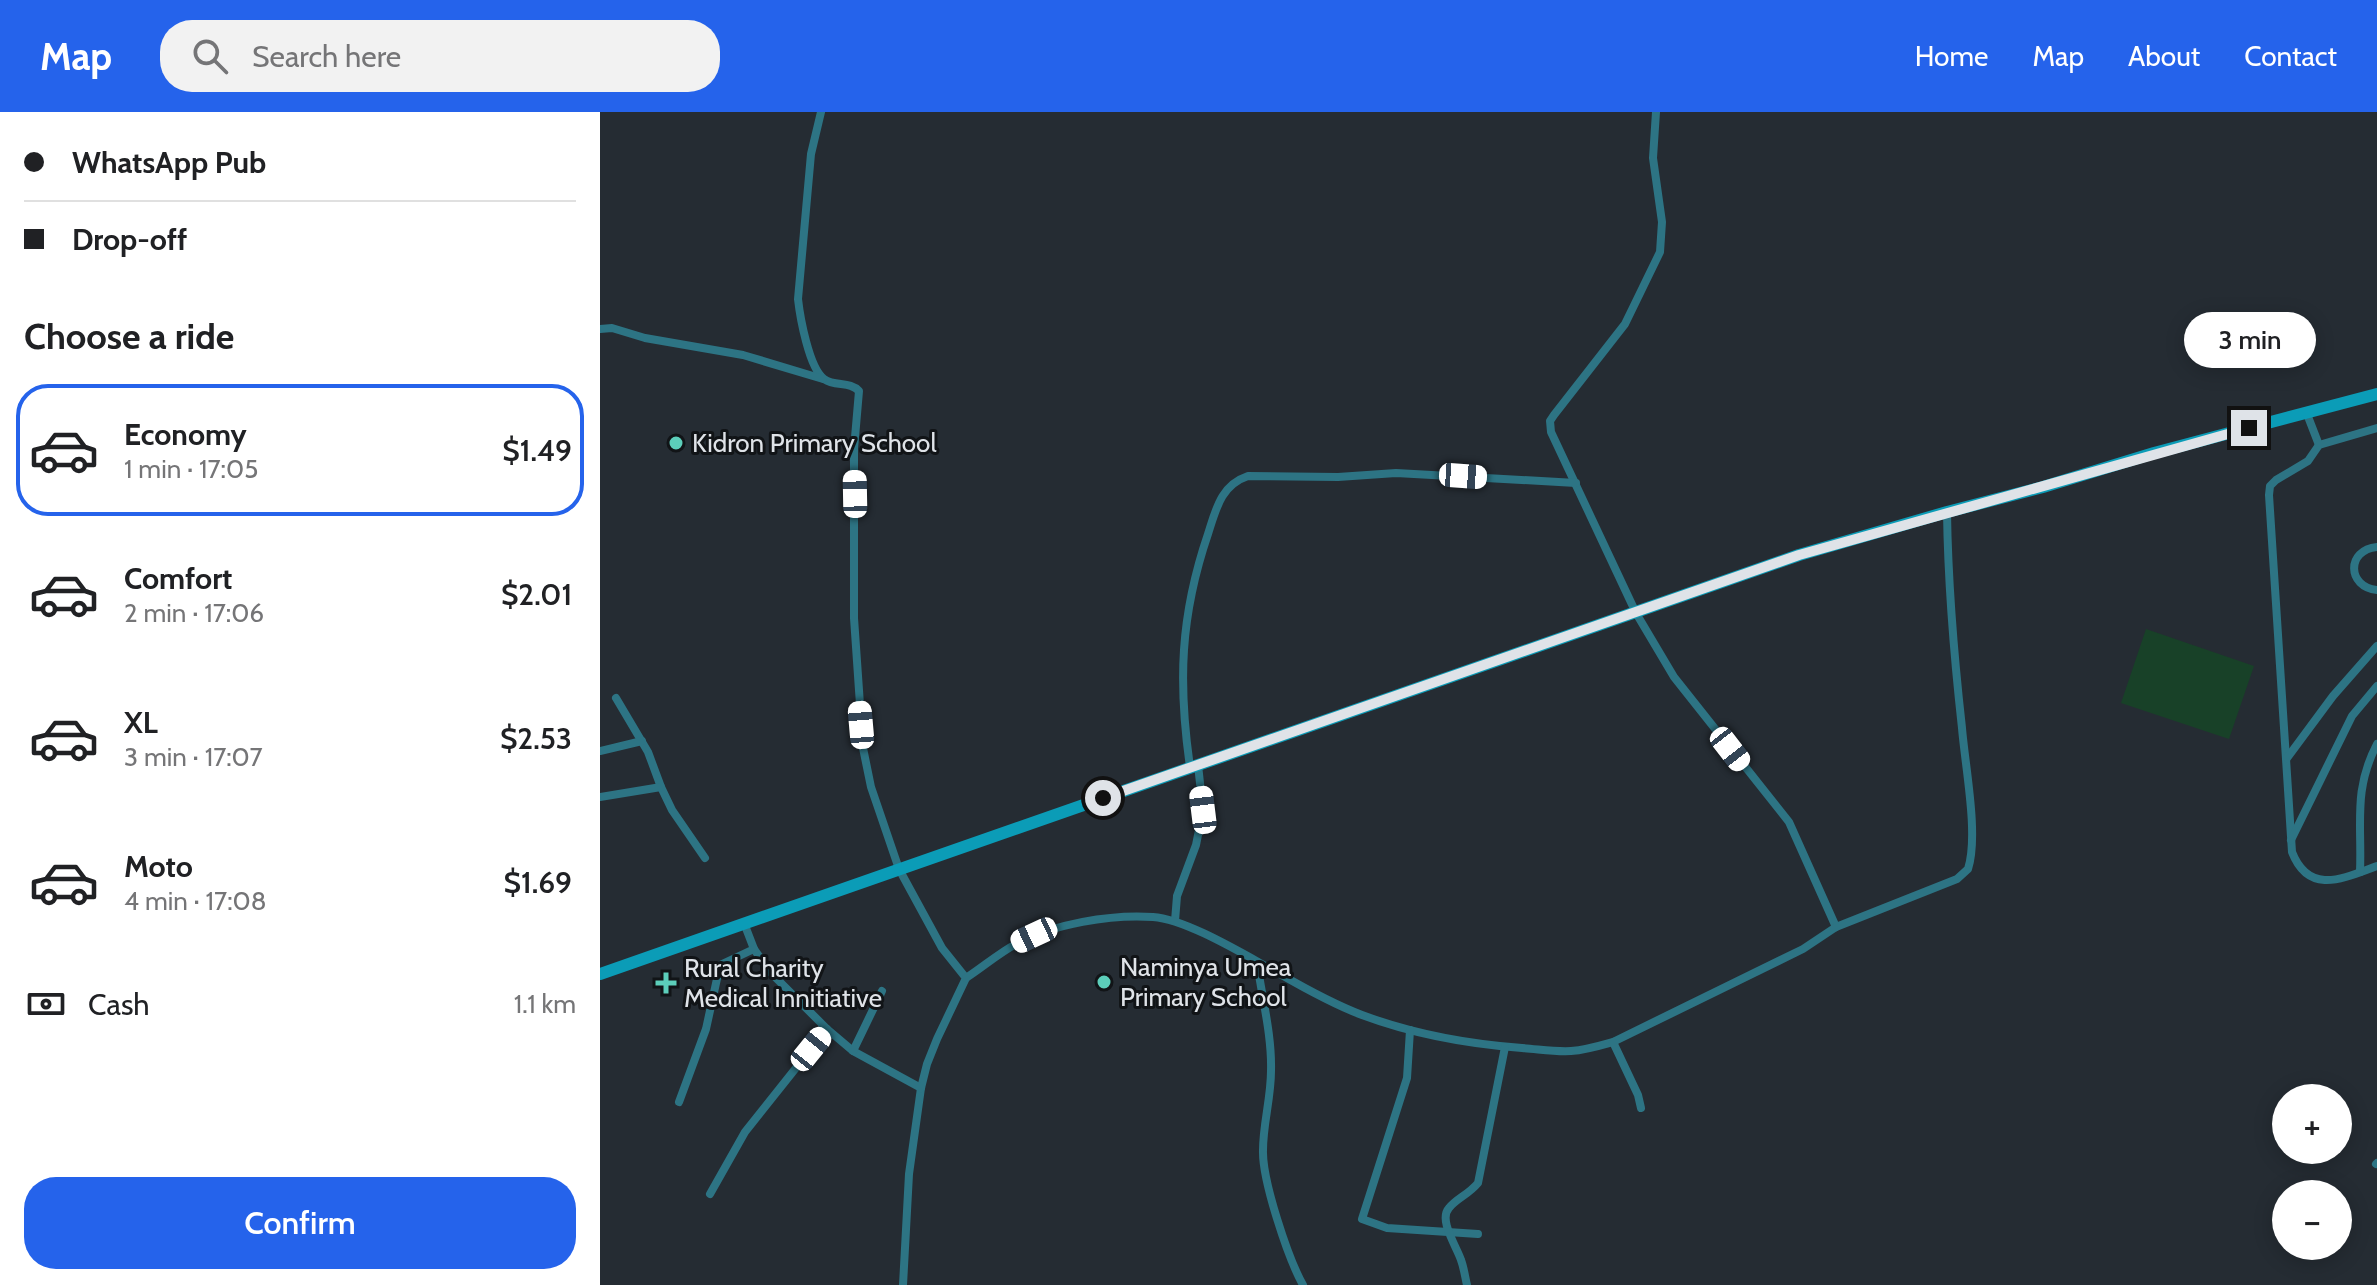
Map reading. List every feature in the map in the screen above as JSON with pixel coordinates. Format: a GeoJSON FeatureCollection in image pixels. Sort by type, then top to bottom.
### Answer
{"type":"FeatureCollection","features":[{"type":"Feature","properties":{"kind":"main road"},"geometry":{"type":"LineString","coordinates":[[600,974],[1799,555],[2154,453],[2377,394]]}},
{"type":"Feature","properties":{"kind":"street"},"geometry":{"type":"LineString","coordinates":[[821,112],[811,154],[798,299],[812,361],[824,379]]}},
{"type":"Feature","properties":{"kind":"street"},"geometry":{"type":"LineString","coordinates":[[1656,112],[1653,158],[1662,222],[1660,252],[1625,324],[1550,421],[1551,432],[1636,613],[1674,677],[1789,822],[1836,927]]}},
{"type":"Feature","properties":{"kind":"street"},"geometry":{"type":"LineString","coordinates":[[600,329],[612,328],[645,338],[743,355],[835,384],[853,385],[859,391],[854,449],[854,618],[863,748],[871,787],[899,869],[942,948],[966,978]]}},
{"type":"Feature","properties":{"kind":"street"},"geometry":{"type":"LineString","coordinates":[[2307,414],[2319,445]]}},
{"type":"Feature","properties":{"kind":"street"},"geometry":{"type":"LineString","coordinates":[[2377,428],[2319,445],[2308,461],[2276,480],[2270,486],[2269,495],[2291,840],[2296,863],[2310,877],[2333,881],[2377,866]]}},
{"type":"Feature","properties":{"kind":"street"},"geometry":{"type":"LineString","coordinates":[[1175,921],[1177,896],[1196,845],[1203,810],[1183,718],[1183,639],[1201,555],[1212,522],[1221,499],[1236,480],[1248,476],[1338,477],[1396,473],[1576,483]]}},
{"type":"Feature","properties":{"kind":"street"},"geometry":{"type":"LineString","coordinates":[[903,1285],[909,1174],[921,1088],[937,1039],[966,978],[1013,945],[1059,927],[1125,917],[1175,921],[1322,998],[1362,1015],[1410,1030],[1505,1047],[1569,1051],[1613,1042],[1803,949],[1836,927],[1957,879],[1968,869],[1973,837],[1956,671],[1947,512]]}},
{"type":"Feature","properties":{"kind":"street"},"geometry":{"type":"LineString","coordinates":[[2377,547],[2359,554],[2354,570],[2362,585],[2377,590]]}},
{"type":"Feature","properties":{"kind":"street"},"geometry":{"type":"LineString","coordinates":[[2287,759],[2333,696],[2377,646]]}},
{"type":"Feature","properties":{"kind":"street"},"geometry":{"type":"LineString","coordinates":[[2291,840],[2352,716],[2377,686]]}},
{"type":"Feature","properties":{"kind":"street"},"geometry":{"type":"LineString","coordinates":[[616,698],[648,752],[672,810],[705,858]]}},
{"type":"Feature","properties":{"kind":"street"},"geometry":{"type":"LineString","coordinates":[[600,751],[642,741]]}},
{"type":"Feature","properties":{"kind":"street"},"geometry":{"type":"LineString","coordinates":[[2360,872],[2360,801],[2368,765],[2377,744]]}},
{"type":"Feature","properties":{"kind":"street"},"geometry":{"type":"LineString","coordinates":[[600,797],[661,787]]}},
{"type":"Feature","properties":{"kind":"street"},"geometry":{"type":"LineString","coordinates":[[744,923],[754,949],[770,972],[827,1029],[853,1051],[921,1088]]}},
{"type":"Feature","properties":{"kind":"street"},"geometry":{"type":"LineString","coordinates":[[679,1102],[706,1029],[720,965],[754,949]]}},
{"type":"Feature","properties":{"kind":"street"},"geometry":{"type":"LineString","coordinates":[[1257,962],[1271,1071],[1263,1164],[1282,1230],[1303,1285]]}},
{"type":"Feature","properties":{"kind":"street"},"geometry":{"type":"LineString","coordinates":[[853,1051],[882,991]]}},
{"type":"Feature","properties":{"kind":"street"},"geometry":{"type":"LineString","coordinates":[[710,1194],[745,1132],[827,1029]]}},
{"type":"Feature","properties":{"kind":"street"},"geometry":{"type":"LineString","coordinates":[[1410,1030],[1407,1078],[1362,1219],[1387,1228],[1478,1234]]}},
{"type":"Feature","properties":{"kind":"street"},"geometry":{"type":"LineString","coordinates":[[1613,1042],[1641,1108]]}},
{"type":"Feature","properties":{"kind":"street"},"geometry":{"type":"LineString","coordinates":[[1467,1285],[1445,1215],[1478,1183],[1505,1047]]}},
{"type":"Feature","properties":{"kind":"green space"},"geometry":{"type":"Polygon","coordinates":[[[2146,629],[2254,666],[2229,739],[2121,703],[2146,629]]]}},
{"type":"Feature","properties":{"kind":"place","name":"Kidron Primary School"},"geometry":{"type":"Point","coordinates":[676,443]}},
{"type":"Feature","properties":{"kind":"place","name":"Naminya Umea Primary School"},"geometry":{"type":"Point","coordinates":[1104,982]}},
{"type":"Feature","properties":{"kind":"place","name":"Rural Charity Medical Innitiative"},"geometry":{"type":"Point","coordinates":[666,983]}},
{"type":"Feature","properties":{"kind":"route"},"geometry":{"type":"LineString","coordinates":[[1103,798],[1799,555],[2249,428]]}}]}
